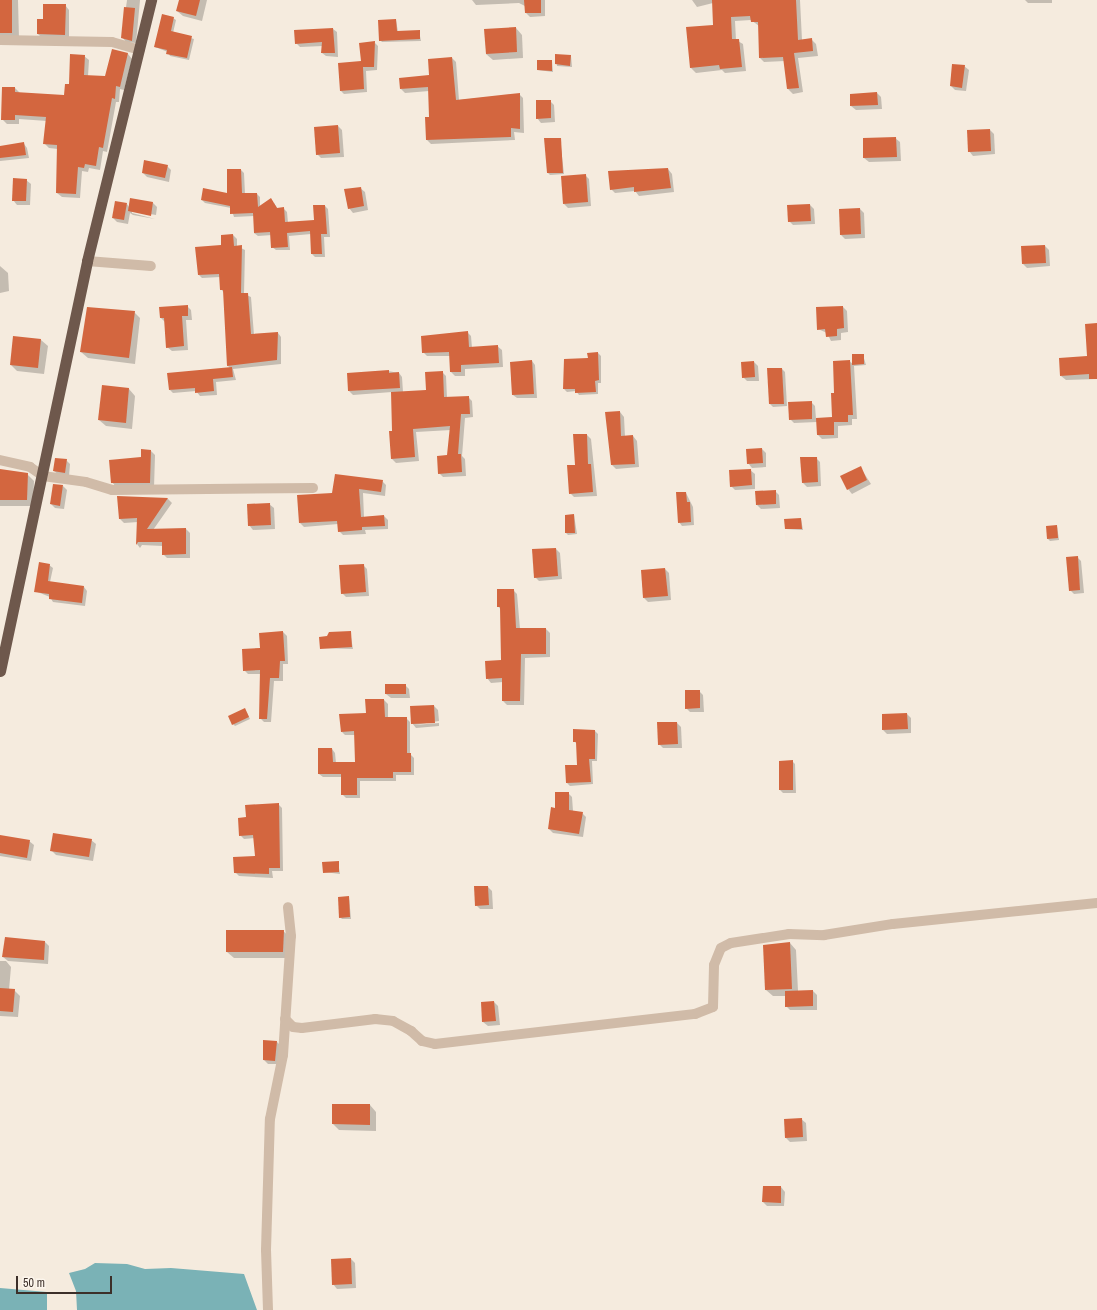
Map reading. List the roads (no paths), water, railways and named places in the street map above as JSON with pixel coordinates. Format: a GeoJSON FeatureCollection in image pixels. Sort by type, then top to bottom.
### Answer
{"type":"FeatureCollection","features":[{"type":"Feature","properties":{"kind":"highway"},"geometry":{"type":"LineString","coordinates":[[0,671],[43,476],[87,261],[110,162],[140,50],[151,0]]}},
{"type":"Feature","properties":{"kind":"street"},"geometry":{"type":"LineString","coordinates":[[0,40],[112,42],[140,50]]}},
{"type":"Feature","properties":{"kind":"street"},"geometry":{"type":"LineString","coordinates":[[87,261],[151,266]]}},
{"type":"Feature","properties":{"kind":"street"},"geometry":{"type":"LineString","coordinates":[[0,460],[30,467],[43,476],[86,482],[112,490],[313,488]]}},
{"type":"Feature","properties":{"kind":"street"},"geometry":{"type":"LineString","coordinates":[[285,1019],[293,1027],[302,1028],[375,1019],[393,1021],[422,1041],[434,1044],[694,1014],[713,1007],[714,965],[721,948],[732,943],[789,934],[824,935],[893,924],[1097,903]]}},
{"type":"Feature","properties":{"kind":"street"},"geometry":{"type":"LineString","coordinates":[[268,1310],[266,1250],[270,1119],[283,1055],[291,936],[288,907]]}},
{"type":"Feature","properties":{"kind":"water"},"geometry":{"type":"Polygon","coordinates":[[[95,1263],[127,1264],[145,1269],[171,1268],[244,1274],[257,1310],[77,1310],[76,1291],[69,1273],[85,1269],[95,1263]]]}},
{"type":"Feature","properties":{"kind":"water"},"geometry":{"type":"Polygon","coordinates":[[[0,1288],[47,1292],[47,1310],[0,1310],[0,1288]]]}}]}
